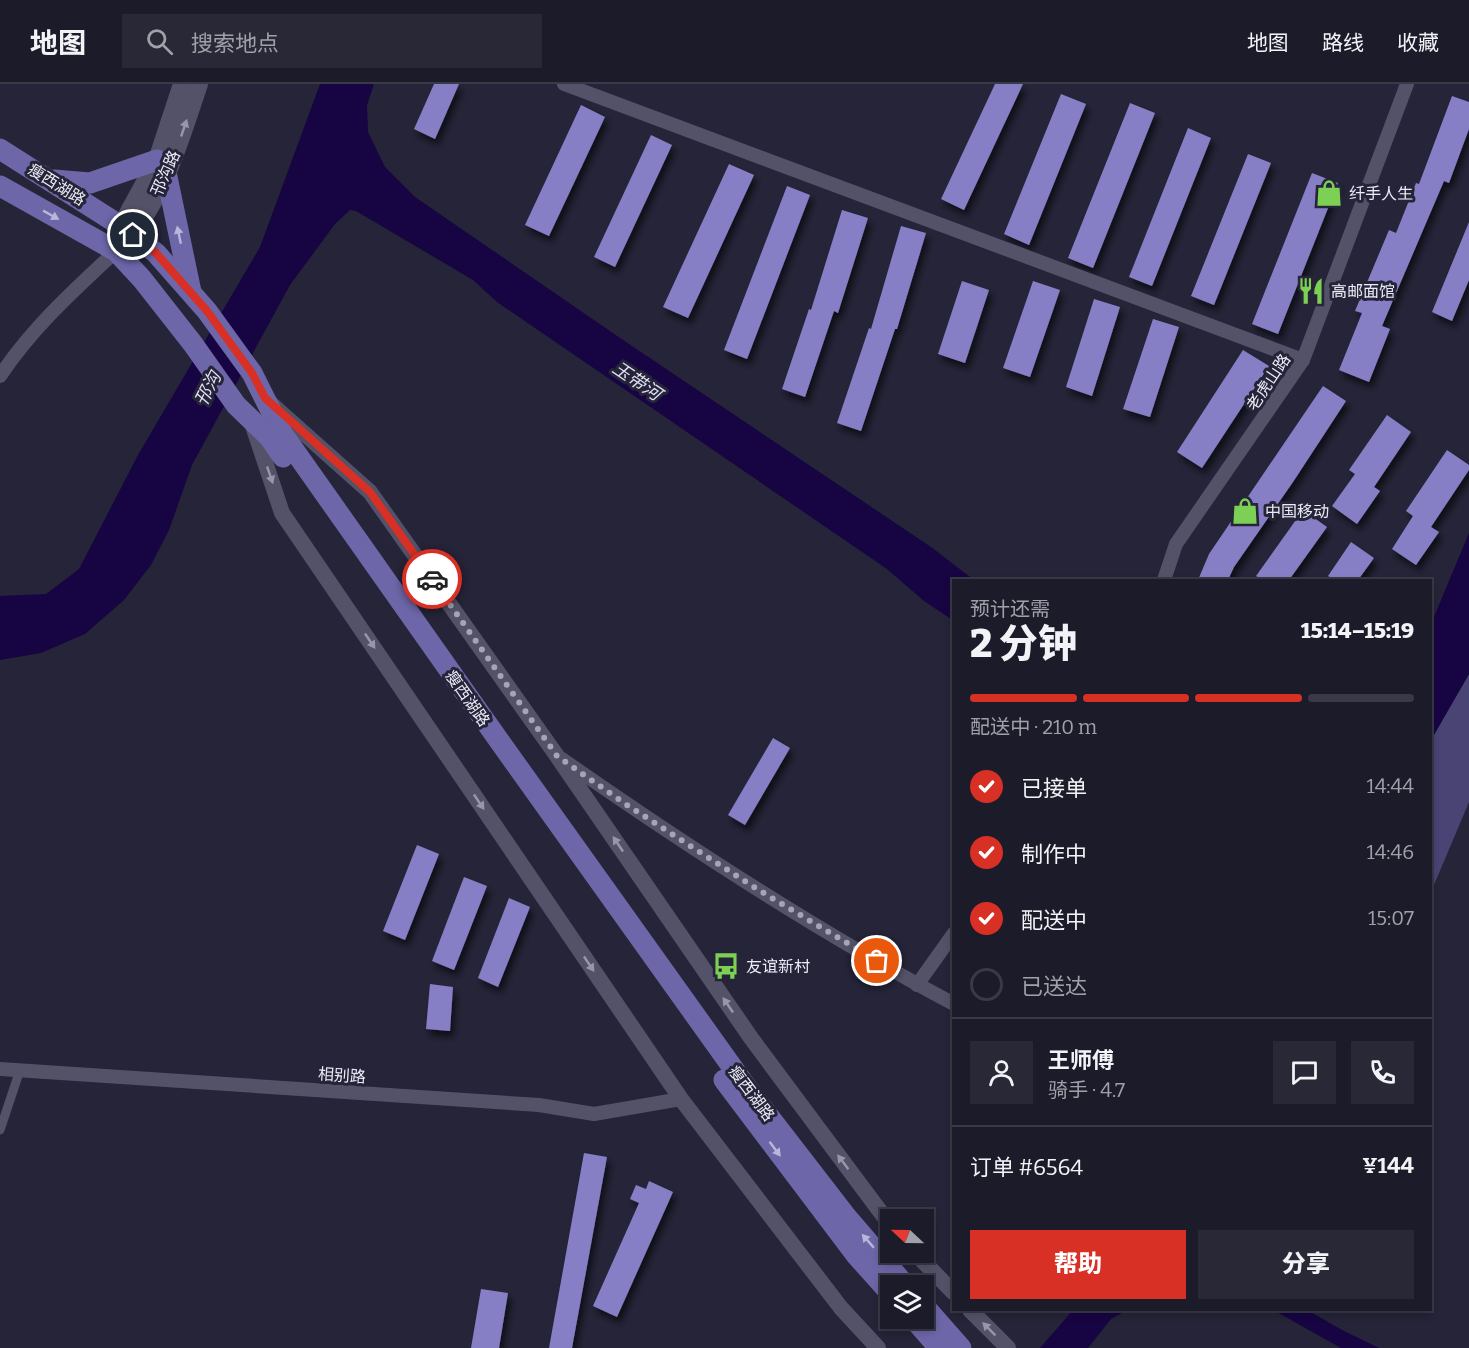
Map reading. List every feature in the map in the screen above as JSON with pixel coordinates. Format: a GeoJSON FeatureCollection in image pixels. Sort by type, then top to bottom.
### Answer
{"type":"FeatureCollection","features":[{"type":"Feature","properties":{"kind":"main road","name":"邗沟路"},"geometry":{"type":"LineString","coordinates":[[162,168],[182,84]]}},
{"type":"Feature","properties":{"kind":"main road","name":"邗沟路"},"geometry":{"type":"LineString","coordinates":[[116,251],[162,168],[199,84]]}},
{"type":"Feature","properties":{"kind":"main road","name":"瘦西湖路"},"geometry":{"type":"LineString","coordinates":[[0,148],[127,230],[156,253],[207,311],[252,373],[282,433],[493,733],[743,1082],[845,1215],[897,1275]]}},
{"type":"Feature","properties":{"kind":"main road"},"geometry":{"type":"LineString","coordinates":[[50,180],[90,183],[162,168],[191,292]]}},
{"type":"Feature","properties":{"kind":"main road","name":"瘦西湖路"},"geometry":{"type":"LineString","coordinates":[[0,186],[116,251],[142,279],[243,412],[270,438],[743,1107],[856,1255],[880,1282]]}},
{"type":"Feature","properties":{"kind":"main road"},"geometry":{"type":"LineString","coordinates":[[934,1317],[961,1348]]}},
{"type":"Feature","properties":{"kind":"main road"},"geometry":{"type":"LineString","coordinates":[[923,1329],[939,1348]]}},
{"type":"Feature","properties":{"kind":"street"},"geometry":{"type":"LineString","coordinates":[[564,84],[1303,360]]}},
{"type":"Feature","properties":{"kind":"street","name":"老虎山路"},"geometry":{"type":"LineString","coordinates":[[1164,579],[1176,544],[1303,360],[1407,84]]}},
{"type":"Feature","properties":{"kind":"street"},"geometry":{"type":"LineString","coordinates":[[0,376],[11,359],[57,305],[116,251]]}},
{"type":"Feature","properties":{"kind":"street"},"geometry":{"type":"LineString","coordinates":[[265,398],[370,492],[557,756],[751,1038],[880,1211]]}},
{"type":"Feature","properties":{"kind":"street"},"geometry":{"type":"LineString","coordinates":[[243,412],[282,513],[681,1099],[841,1308],[878,1348]]}},
{"type":"Feature","properties":{"kind":"street"},"geometry":{"type":"LineString","coordinates":[[557,756],[627,805],[757,889],[917,985],[952,1003]]}},
{"type":"Feature","properties":{"kind":"street"},"geometry":{"type":"LineString","coordinates":[[917,985],[952,936]]}},
{"type":"Feature","properties":{"kind":"street","name":"相别路"},"geometry":{"type":"LineString","coordinates":[[0,1069],[539,1105],[594,1114],[681,1099]]}},
{"type":"Feature","properties":{"kind":"street"},"geometry":{"type":"LineString","coordinates":[[0,1130],[20,1070]]}},
{"type":"Feature","properties":{"kind":"street"},"geometry":{"type":"LineString","coordinates":[[925,1263],[952,1291]]}},
{"type":"Feature","properties":{"kind":"street"},"geometry":{"type":"LineString","coordinates":[[971,1311],[1008,1348]]}},
{"type":"Feature","properties":{"kind":"shaded area"},"geometry":{"type":"Polygon","coordinates":[[[1469,674],[1469,802],[1432,890],[1432,738],[1469,674]]]}},
{"type":"Feature","properties":{"kind":"water"},"geometry":{"type":"Polygon","coordinates":[[[320,84],[374,84],[367,105],[368,132],[385,167],[415,197],[931,547],[973,579],[952,579],[952,620],[924,601],[887,569],[497,302],[473,280],[356,211],[350,210],[335,224],[290,285],[192,465],[169,530],[151,565],[124,600],[85,634],[41,653],[0,660],[0,596],[46,594],[79,569],[138,455],[260,247],[320,84]]]}},
{"type":"Feature","properties":{"kind":"water"},"geometry":{"type":"Polygon","coordinates":[[[1469,533],[1469,674],[1432,738],[1432,622],[1469,533]]]}},
{"type":"Feature","properties":{"kind":"water"},"geometry":{"type":"Polygon","coordinates":[[[1072,1311],[1125,1311],[1111,1319],[1088,1348],[1040,1348],[1072,1311]]]}},
{"type":"Feature","properties":{"kind":"water"},"geometry":{"type":"Polygon","coordinates":[[[1275,1311],[1309,1311],[1379,1348],[1341,1348],[1275,1311]]]}},
{"type":"Feature","properties":{"kind":"building"},"geometry":{"type":"Polygon","coordinates":[[[434,84],[459,84],[435,139],[414,129],[434,84]]]}},
{"type":"Feature","properties":{"kind":"building"},"geometry":{"type":"Polygon","coordinates":[[[995,84],[1023,84],[964,210],[941,199],[995,84]]]}},
{"type":"Feature","properties":{"kind":"building"},"geometry":{"type":"Polygon","coordinates":[[[1061,94],[1086,104],[1029,245],[1004,234],[1061,94]]]}},
{"type":"Feature","properties":{"kind":"building"},"geometry":{"type":"Polygon","coordinates":[[[1452,96],[1469,102],[1469,129],[1449,183],[1444,181],[1382,326],[1390,329],[1369,382],[1339,370],[1362,313],[1355,311],[1389,230],[1396,233],[1416,183],[1419,184],[1452,96]]]}},
{"type":"Feature","properties":{"kind":"building"},"geometry":{"type":"Polygon","coordinates":[[[1130,103],[1155,113],[1093,268],[1068,258],[1130,103]]]}},
{"type":"Feature","properties":{"kind":"building"},"geometry":{"type":"Polygon","coordinates":[[[581,105],[605,117],[549,236],[525,225],[581,105]]]}},
{"type":"Feature","properties":{"kind":"building"},"geometry":{"type":"Polygon","coordinates":[[[1188,128],[1211,138],[1152,286],[1129,277],[1188,128]]]}},
{"type":"Feature","properties":{"kind":"building"},"geometry":{"type":"Polygon","coordinates":[[[651,135],[672,145],[615,267],[594,257],[651,135]]]}},
{"type":"Feature","properties":{"kind":"building"},"geometry":{"type":"Polygon","coordinates":[[[1248,154],[1271,163],[1214,305],[1191,296],[1248,154]]]}},
{"type":"Feature","properties":{"kind":"building"},"geometry":{"type":"Polygon","coordinates":[[[729,164],[754,175],[688,318],[663,307],[729,164]]]}},
{"type":"Feature","properties":{"kind":"building"},"geometry":{"type":"Polygon","coordinates":[[[1312,173],[1338,183],[1278,334],[1252,324],[1312,173]]]}},
{"type":"Feature","properties":{"kind":"building"},"geometry":{"type":"Polygon","coordinates":[[[787,186],[810,195],[747,359],[724,350],[787,186]]]}},
{"type":"Feature","properties":{"kind":"building"},"geometry":{"type":"Polygon","coordinates":[[[842,210],[868,218],[838,313],[834,311],[805,397],[782,389],[809,309],[811,310],[842,210]]]}},
{"type":"Feature","properties":{"kind":"building"},"geometry":{"type":"Polygon","coordinates":[[[1469,222],[1469,280],[1452,321],[1432,312],[1469,222]]]}},
{"type":"Feature","properties":{"kind":"building"},"geometry":{"type":"Polygon","coordinates":[[[901,226],[926,233],[897,329],[895,329],[861,431],[837,423],[869,328],[871,329],[901,226]]]}},
{"type":"Feature","properties":{"kind":"building"},"geometry":{"type":"Polygon","coordinates":[[[962,281],[989,290],[965,363],[938,354],[962,281]]]}},
{"type":"Feature","properties":{"kind":"building"},"geometry":{"type":"Polygon","coordinates":[[[1033,281],[1060,290],[1030,377],[1003,368],[1033,281]]]}},
{"type":"Feature","properties":{"kind":"building"},"geometry":{"type":"Polygon","coordinates":[[[1094,299],[1120,307],[1092,396],[1066,387],[1094,299]]]}},
{"type":"Feature","properties":{"kind":"building"},"geometry":{"type":"Polygon","coordinates":[[[1153,319],[1179,327],[1150,417],[1123,409],[1153,319]]]}},
{"type":"Feature","properties":{"kind":"building"},"geometry":{"type":"Polygon","coordinates":[[[1243,350],[1269,366],[1202,468],[1177,452],[1243,350]]]}},
{"type":"Feature","properties":{"kind":"building"},"geometry":{"type":"Polygon","coordinates":[[[1323,386],[1346,401],[1234,567],[1228,579],[1198,579],[1209,554],[1323,386]]]}},
{"type":"Feature","properties":{"kind":"building"},"geometry":{"type":"Polygon","coordinates":[[[1387,415],[1411,432],[1374,487],[1380,491],[1357,524],[1332,506],[1355,474],[1349,470],[1387,415]]]}},
{"type":"Feature","properties":{"kind":"building"},"geometry":{"type":"Polygon","coordinates":[[[1447,450],[1469,465],[1469,470],[1431,527],[1439,532],[1416,565],[1392,549],[1413,516],[1406,511],[1447,450]]]}},
{"type":"Feature","properties":{"kind":"building"},"geometry":{"type":"Polygon","coordinates":[[[1303,510],[1327,527],[1290,579],[1261,579],[1256,576],[1303,510]]]}},
{"type":"Feature","properties":{"kind":"building"},"geometry":{"type":"Polygon","coordinates":[[[1351,542],[1374,558],[1359,579],[1333,579],[1328,576],[1351,542]]]}},
{"type":"Feature","properties":{"kind":"building"},"geometry":{"type":"Polygon","coordinates":[[[773,738],[790,748],[745,825],[728,815],[773,738]]]}},
{"type":"Feature","properties":{"kind":"building"},"geometry":{"type":"Polygon","coordinates":[[[417,845],[439,854],[405,940],[383,931],[417,845]]]}},
{"type":"Feature","properties":{"kind":"building"},"geometry":{"type":"Polygon","coordinates":[[[464,877],[487,886],[454,970],[432,961],[464,877]]]}},
{"type":"Feature","properties":{"kind":"building"},"geometry":{"type":"Polygon","coordinates":[[[509,898],[530,907],[498,987],[478,978],[509,898]]]}},
{"type":"Feature","properties":{"kind":"building"},"geometry":{"type":"Polygon","coordinates":[[[430,984],[453,987],[450,1031],[426,1029],[430,984]]]}},
{"type":"Feature","properties":{"kind":"building"},"geometry":{"type":"Polygon","coordinates":[[[584,1153],[607,1157],[572,1348],[549,1348],[584,1153]]]}},
{"type":"Feature","properties":{"kind":"building"},"geometry":{"type":"Polygon","coordinates":[[[649,1181],[673,1192],[617,1317],[593,1306],[639,1203],[630,1199],[636,1185],[646,1189],[649,1181]]]}},
{"type":"Feature","properties":{"kind":"building"},"geometry":{"type":"Polygon","coordinates":[[[481,1289],[508,1293],[499,1348],[471,1348],[481,1289]]]}},
{"type":"Feature","properties":{"kind":"way so far"},"geometry":{"type":"LineString","coordinates":[[432,579],[557,756],[627,805],[757,889],[877,961]]}},
{"type":"Feature","properties":{"kind":"place","name":"纤手人生"},"geometry":{"type":"Point","coordinates":[1329,193]}},
{"type":"Feature","properties":{"kind":"place","name":"高邮面馆"},"geometry":{"type":"Point","coordinates":[1311,291]}},
{"type":"Feature","properties":{"kind":"place","name":"中国移动"},"geometry":{"type":"Point","coordinates":[1245,511]}},
{"type":"Feature","properties":{"kind":"place","name":"友谊新村"},"geometry":{"type":"Point","coordinates":[726,966]}},
{"type":"Feature","properties":{"kind":"route"},"geometry":{"type":"LineString","coordinates":[[133,235],[156,253],[207,311],[252,373],[265,398],[370,492],[432,579]]}},
{"type":"Feature","properties":{"kind":"water label","name":"玉带河"},"geometry":{"type":"Point","coordinates":[637,381]}},
{"type":"Feature","properties":{"kind":"water label","name":"邗沟"},"geometry":{"type":"Point","coordinates":[208,389]}}]}
